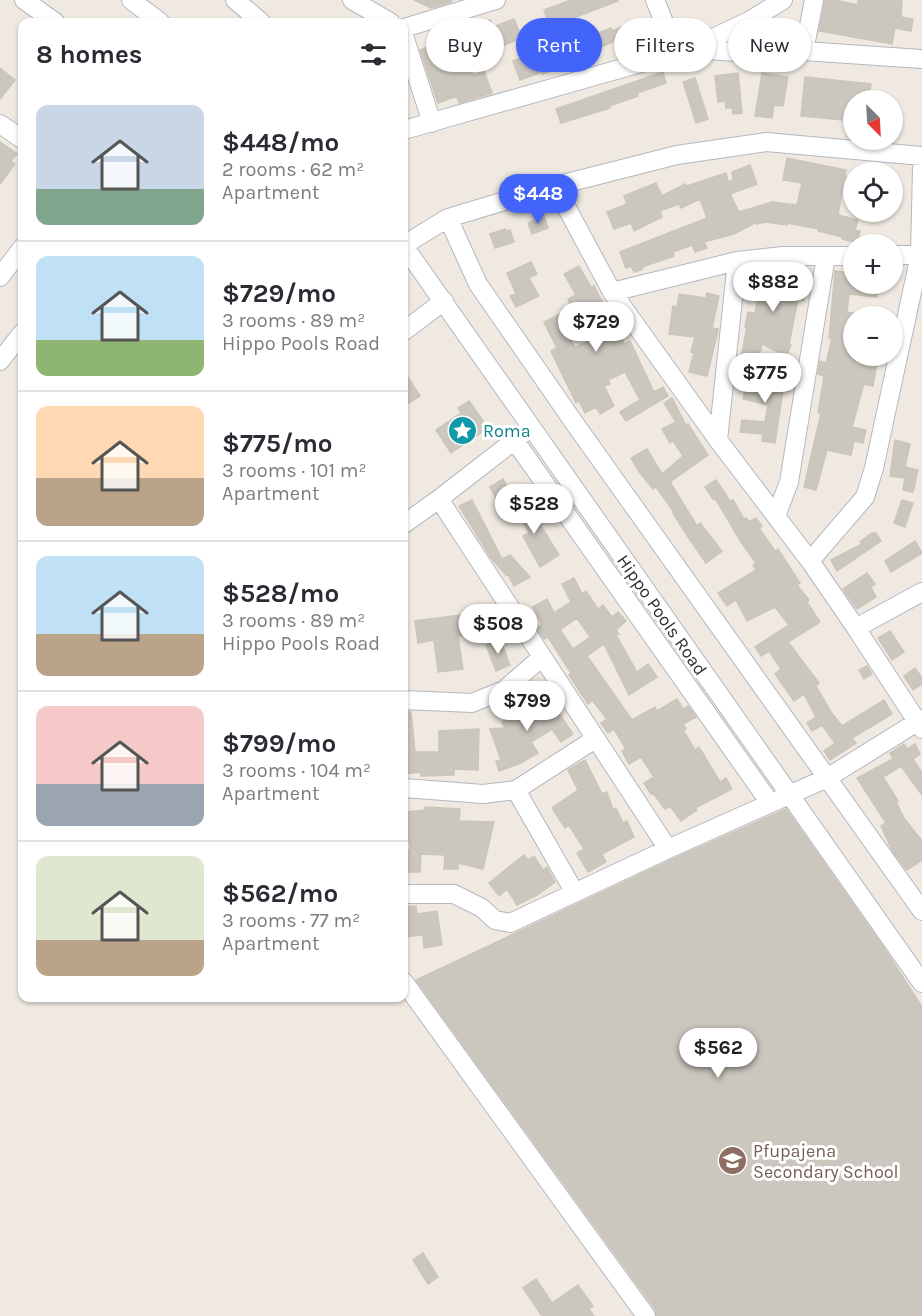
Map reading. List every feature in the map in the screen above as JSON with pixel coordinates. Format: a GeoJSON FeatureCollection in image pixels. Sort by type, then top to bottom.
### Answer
{"type":"FeatureCollection","features":[{"type":"Feature","properties":{"kind":"street"},"geometry":{"type":"LineString","coordinates":[[24,0],[49,18]]}},
{"type":"Feature","properties":{"kind":"street"},"geometry":{"type":"LineString","coordinates":[[131,0],[155,18]]}},
{"type":"Feature","properties":{"kind":"street"},"geometry":{"type":"LineString","coordinates":[[235,0],[256,18]]}},
{"type":"Feature","properties":{"kind":"street"},"geometry":{"type":"LineString","coordinates":[[354,0],[383,18]]}},
{"type":"Feature","properties":{"kind":"street"},"geometry":{"type":"LineString","coordinates":[[655,0],[665,18]]}},
{"type":"Feature","properties":{"kind":"street"},"geometry":{"type":"LineString","coordinates":[[716,36],[751,21],[783,0]]}},
{"type":"Feature","properties":{"kind":"street"},"geometry":{"type":"LineString","coordinates":[[810,18],[814,0]]}},
{"type":"Feature","properties":{"kind":"street"},"geometry":{"type":"LineString","coordinates":[[408,27],[488,1]]}},
{"type":"Feature","properties":{"kind":"street"},"geometry":{"type":"LineString","coordinates":[[408,48],[432,123]]}},
{"type":"Feature","properties":{"kind":"street"},"geometry":{"type":"LineString","coordinates":[[811,51],[922,59]]}},
{"type":"Feature","properties":{"kind":"street"},"geometry":{"type":"LineString","coordinates":[[408,129],[614,70]]}},
{"type":"Feature","properties":{"kind":"street"},"geometry":{"type":"LineString","coordinates":[[0,124],[18,136]]}},
{"type":"Feature","properties":{"kind":"street"},"geometry":{"type":"LineString","coordinates":[[408,243],[448,218],[555,186],[677,154],[766,142],[922,156]]}},
{"type":"Feature","properties":{"kind":"street"},"geometry":{"type":"LineString","coordinates":[[810,561],[865,497],[874,468],[921,255],[922,168]]}},
{"type":"Feature","properties":{"kind":"street"},"geometry":{"type":"LineString","coordinates":[[408,894],[454,894],[482,908],[495,920],[510,923],[827,778],[920,723],[810,561],[718,440],[612,292],[555,186]]}},
{"type":"Feature","properties":{"kind":"street"},"geometry":{"type":"LineString","coordinates":[[448,218],[478,284],[582,434],[922,911]]}},
{"type":"Feature","properties":{"kind":"street","name":"Hippo Pools Road"},"geometry":{"type":"LineString","coordinates":[[408,251],[530,428],[922,983]]}},
{"type":"Feature","properties":{"kind":"street"},"geometry":{"type":"LineString","coordinates":[[0,277],[18,253]]}},
{"type":"Feature","properties":{"kind":"street"},"geometry":{"type":"LineString","coordinates":[[903,255],[921,255]]}},
{"type":"Feature","properties":{"kind":"street"},"geometry":{"type":"LineString","coordinates":[[612,292],[737,261],[782,256],[843,256]]}},
{"type":"Feature","properties":{"kind":"street"},"geometry":{"type":"LineString","coordinates":[[776,516],[789,482],[826,256]]}},
{"type":"Feature","properties":{"kind":"street"},"geometry":{"type":"LineString","coordinates":[[718,440],[737,261]]}},
{"type":"Feature","properties":{"kind":"street"},"geometry":{"type":"LineString","coordinates":[[408,328],[444,301]]}},
{"type":"Feature","properties":{"kind":"street"},"geometry":{"type":"LineString","coordinates":[[0,361],[11,337]]}},
{"type":"Feature","properties":{"kind":"street"},"geometry":{"type":"LineString","coordinates":[[408,519],[439,499],[530,428]]}},
{"type":"Feature","properties":{"kind":"street"},"geometry":{"type":"LineString","coordinates":[[515,441],[770,803]]}},
{"type":"Feature","properties":{"kind":"street"},"geometry":{"type":"LineString","coordinates":[[439,499],[668,849]]}},
{"type":"Feature","properties":{"kind":"street"},"geometry":{"type":"LineString","coordinates":[[856,628],[922,592]]}},
{"type":"Feature","properties":{"kind":"street"},"geometry":{"type":"LineString","coordinates":[[408,700],[472,704],[504,690],[541,658]]}},
{"type":"Feature","properties":{"kind":"street"},"geometry":{"type":"LineString","coordinates":[[408,788],[483,794],[516,790],[595,739]]}},
{"type":"Feature","properties":{"kind":"street"},"geometry":{"type":"LineString","coordinates":[[516,790],[575,893]]}},
{"type":"Feature","properties":{"kind":"street"},"geometry":{"type":"LineString","coordinates":[[408,988],[646,1316]]}},
{"type":"Feature","properties":{"kind":"building"},"geometry":{"type":"Polygon","coordinates":[[[414,0],[452,0],[431,8],[414,0]]]}},
{"type":"Feature","properties":{"kind":"building"},"geometry":{"type":"Polygon","coordinates":[[[571,0],[618,1],[574,18],[547,18],[544,10],[571,0]]]}},
{"type":"Feature","properties":{"kind":"building"},"geometry":{"type":"Polygon","coordinates":[[[825,0],[858,5],[858,0],[902,0],[901,17],[913,19],[911,31],[895,28],[892,44],[819,31],[825,0]]]}},
{"type":"Feature","properties":{"kind":"building"},"geometry":{"type":"Polygon","coordinates":[[[514,19],[516,40],[504,45],[504,23],[514,19]]]}},
{"type":"Feature","properties":{"kind":"building"},"geometry":{"type":"Polygon","coordinates":[[[611,28],[612,31],[614,30],[614,42],[602,47],[602,31],[611,28]]]}},
{"type":"Feature","properties":{"kind":"building"},"geometry":{"type":"Polygon","coordinates":[[[426,48],[426,68],[420,50],[426,48]]]}},
{"type":"Feature","properties":{"kind":"building"},"geometry":{"type":"Polygon","coordinates":[[[0,68],[15,80],[0,99],[0,68]]]}},
{"type":"Feature","properties":{"kind":"building"},"geometry":{"type":"Polygon","coordinates":[[[427,72],[472,72],[473,75],[484,72],[492,93],[459,103],[457,96],[438,103],[427,72]]]}},
{"type":"Feature","properties":{"kind":"building"},"geometry":{"type":"Polygon","coordinates":[[[517,72],[542,72],[520,80],[517,72]]]}},
{"type":"Feature","properties":{"kind":"building"},"geometry":{"type":"Polygon","coordinates":[[[663,72],[666,83],[637,93],[638,96],[609,106],[610,108],[561,123],[556,109],[663,72]]]}},
{"type":"Feature","properties":{"kind":"building"},"geometry":{"type":"Polygon","coordinates":[[[738,73],[742,113],[733,114],[732,108],[726,108],[725,101],[718,102],[715,76],[738,73]]]}},
{"type":"Feature","properties":{"kind":"building"},"geometry":{"type":"Polygon","coordinates":[[[762,73],[788,77],[783,106],[774,105],[772,118],[755,116],[762,73]]]}},
{"type":"Feature","properties":{"kind":"building"},"geometry":{"type":"Polygon","coordinates":[[[805,77],[871,84],[870,90],[843,90],[843,120],[801,116],[805,77]]]}},
{"type":"Feature","properties":{"kind":"building"},"geometry":{"type":"Polygon","coordinates":[[[695,78],[708,119],[696,123],[683,82],[695,78]]]}},
{"type":"Feature","properties":{"kind":"building"},"geometry":{"type":"Polygon","coordinates":[[[0,142],[17,154],[11,161],[15,164],[0,184],[0,142]]]}},
{"type":"Feature","properties":{"kind":"building"},"geometry":{"type":"Polygon","coordinates":[[[787,158],[843,169],[843,193],[838,215],[843,216],[843,222],[857,222],[855,230],[860,231],[859,234],[843,234],[843,239],[842,237],[818,231],[819,229],[787,223],[787,225],[765,222],[757,224],[757,222],[734,234],[704,242],[707,248],[695,252],[692,245],[673,252],[674,256],[642,267],[643,269],[634,272],[631,266],[626,268],[620,252],[707,218],[700,199],[681,208],[679,204],[660,211],[662,217],[634,231],[631,223],[614,229],[607,212],[627,204],[624,196],[656,183],[662,196],[685,184],[687,186],[726,173],[728,181],[733,181],[732,172],[750,165],[757,184],[730,194],[739,212],[772,202],[797,205],[802,183],[783,180],[787,158]]]}},
{"type":"Feature","properties":{"kind":"building"},"geometry":{"type":"Polygon","coordinates":[[[544,217],[548,228],[532,234],[528,223],[544,217]]]}},
{"type":"Feature","properties":{"kind":"building"},"geometry":{"type":"Polygon","coordinates":[[[505,229],[510,230],[514,242],[495,248],[490,234],[505,229]]]}},
{"type":"Feature","properties":{"kind":"building"},"geometry":{"type":"Polygon","coordinates":[[[531,262],[537,274],[529,278],[539,296],[516,307],[510,296],[516,294],[507,273],[531,262]]]}},
{"type":"Feature","properties":{"kind":"building"},"geometry":{"type":"Polygon","coordinates":[[[579,266],[603,303],[600,304],[612,331],[617,329],[624,344],[630,341],[654,392],[663,387],[668,396],[626,421],[620,412],[640,400],[625,372],[608,380],[610,384],[604,386],[614,406],[600,414],[596,407],[585,413],[579,401],[576,403],[551,351],[557,348],[544,322],[572,308],[568,299],[576,295],[564,274],[579,266]],[[584,312],[562,323],[575,348],[595,338],[584,312]]]}},
{"type":"Feature","properties":{"kind":"building"},"geometry":{"type":"Polygon","coordinates":[[[783,267],[802,268],[800,284],[806,285],[803,300],[798,299],[789,344],[791,345],[786,356],[762,344],[757,366],[740,363],[748,312],[755,313],[761,286],[756,285],[759,270],[783,267]]]}},
{"type":"Feature","properties":{"kind":"building"},"geometry":{"type":"Polygon","coordinates":[[[835,271],[843,272],[843,294],[849,294],[848,306],[843,306],[843,366],[876,366],[873,386],[864,384],[852,427],[866,430],[863,443],[854,441],[851,455],[827,450],[816,490],[804,487],[821,413],[818,413],[824,376],[818,374],[820,361],[826,363],[832,339],[829,338],[835,271]]]}},
{"type":"Feature","properties":{"kind":"building"},"geometry":{"type":"Polygon","coordinates":[[[707,293],[719,296],[712,328],[718,331],[707,376],[689,372],[695,337],[669,334],[673,306],[677,307],[679,294],[706,298],[707,293]]]}},
{"type":"Feature","properties":{"kind":"building"},"geometry":{"type":"Polygon","coordinates":[[[849,294],[877,294],[877,297],[849,294]]]}},
{"type":"Feature","properties":{"kind":"building"},"geometry":{"type":"Polygon","coordinates":[[[749,373],[790,380],[789,391],[783,390],[775,443],[762,441],[763,434],[740,432],[742,420],[765,422],[768,405],[743,399],[749,373]]]}},
{"type":"Feature","properties":{"kind":"building"},"geometry":{"type":"Polygon","coordinates":[[[408,377],[420,396],[408,404],[408,377]]]}},
{"type":"Feature","properties":{"kind":"building"},"geometry":{"type":"Polygon","coordinates":[[[672,398],[686,425],[688,424],[708,455],[670,482],[697,526],[700,523],[722,551],[706,563],[674,512],[656,487],[653,489],[640,473],[631,458],[647,449],[662,474],[683,456],[673,441],[670,443],[662,429],[676,422],[664,403],[672,398]]]}},
{"type":"Feature","properties":{"kind":"building"},"geometry":{"type":"Polygon","coordinates":[[[469,401],[488,428],[451,453],[436,430],[461,413],[458,408],[469,401]]]}},
{"type":"Feature","properties":{"kind":"building"},"geometry":{"type":"Polygon","coordinates":[[[895,440],[910,444],[905,467],[918,470],[913,492],[903,490],[905,478],[890,476],[895,440]]]}},
{"type":"Feature","properties":{"kind":"building"},"geometry":{"type":"Polygon","coordinates":[[[503,479],[512,495],[497,500],[490,487],[503,479]]]}},
{"type":"Feature","properties":{"kind":"building"},"geometry":{"type":"Polygon","coordinates":[[[716,480],[730,501],[733,500],[744,519],[746,518],[749,522],[756,518],[762,526],[759,528],[775,551],[778,549],[800,583],[797,585],[809,600],[807,602],[820,622],[788,642],[819,683],[816,686],[831,712],[842,726],[884,700],[892,714],[852,738],[856,743],[830,760],[824,751],[835,743],[822,725],[812,731],[807,723],[816,717],[804,694],[794,701],[775,674],[781,669],[769,651],[761,656],[755,647],[789,625],[775,607],[747,621],[736,600],[727,606],[718,593],[756,570],[753,565],[756,563],[715,498],[713,499],[705,487],[716,480]]]}},
{"type":"Feature","properties":{"kind":"building"},"geometry":{"type":"Polygon","coordinates":[[[517,497],[521,504],[524,503],[537,528],[541,526],[559,555],[540,567],[523,536],[529,533],[518,513],[513,515],[507,502],[517,497]]]}},
{"type":"Feature","properties":{"kind":"building"},"geometry":{"type":"Polygon","coordinates":[[[472,500],[502,559],[510,555],[530,577],[514,586],[508,574],[506,575],[491,558],[459,506],[472,500]]]}},
{"type":"Feature","properties":{"kind":"building"},"geometry":{"type":"Polygon","coordinates":[[[902,500],[913,503],[905,527],[894,523],[902,500]]]}},
{"type":"Feature","properties":{"kind":"building"},"geometry":{"type":"Polygon","coordinates":[[[872,533],[876,533],[881,541],[837,571],[831,560],[862,544],[860,542],[872,533]]]}},
{"type":"Feature","properties":{"kind":"building"},"geometry":{"type":"Polygon","coordinates":[[[915,541],[922,553],[891,572],[885,561],[915,541]]]}},
{"type":"Feature","properties":{"kind":"building"},"geometry":{"type":"Polygon","coordinates":[[[867,573],[875,584],[871,587],[876,597],[857,609],[843,589],[867,573]]]}},
{"type":"Feature","properties":{"kind":"building"},"geometry":{"type":"Polygon","coordinates":[[[574,578],[582,594],[586,591],[598,609],[603,605],[612,617],[618,612],[626,621],[616,630],[619,634],[616,635],[637,672],[648,664],[657,677],[629,695],[604,644],[587,656],[632,720],[655,707],[657,711],[677,699],[683,709],[688,706],[696,717],[683,724],[686,729],[683,730],[695,750],[699,747],[720,782],[726,778],[732,789],[695,808],[697,810],[681,821],[670,806],[665,809],[653,793],[651,794],[644,783],[654,777],[641,757],[629,764],[622,751],[626,749],[614,729],[608,733],[601,723],[607,719],[592,700],[588,704],[548,637],[544,639],[537,628],[542,625],[533,607],[547,599],[554,613],[571,602],[562,584],[574,578]],[[577,618],[560,630],[573,649],[590,637],[577,618]]]}},
{"type":"Feature","properties":{"kind":"building"},"geometry":{"type":"Polygon","coordinates":[[[476,613],[479,633],[458,636],[463,669],[438,672],[434,640],[418,643],[415,621],[476,613]]]}},
{"type":"Feature","properties":{"kind":"building"},"geometry":{"type":"Polygon","coordinates":[[[890,631],[904,652],[892,660],[878,638],[890,631]]]}},
{"type":"Feature","properties":{"kind":"building"},"geometry":{"type":"Polygon","coordinates":[[[500,639],[510,665],[496,671],[486,645],[500,639]]]}},
{"type":"Feature","properties":{"kind":"building"},"geometry":{"type":"Polygon","coordinates":[[[867,666],[872,674],[864,679],[859,670],[867,666]]]}},
{"type":"Feature","properties":{"kind":"building"},"geometry":{"type":"Polygon","coordinates":[[[915,668],[922,678],[922,684],[913,690],[904,676],[915,668]]]}},
{"type":"Feature","properties":{"kind":"building"},"geometry":{"type":"Polygon","coordinates":[[[543,693],[555,714],[558,712],[573,734],[561,742],[552,729],[531,742],[538,753],[521,763],[499,771],[496,761],[501,760],[490,729],[505,728],[502,722],[535,701],[533,699],[543,693]]]}},
{"type":"Feature","properties":{"kind":"building"},"geometry":{"type":"Polygon","coordinates":[[[408,712],[411,712],[415,752],[439,752],[439,731],[479,729],[478,770],[454,769],[454,775],[421,776],[421,772],[408,774],[408,712]]]}},
{"type":"Feature","properties":{"kind":"building"},"geometry":{"type":"Polygon","coordinates":[[[904,744],[907,749],[915,744],[920,754],[913,759],[922,773],[922,795],[901,766],[883,777],[898,801],[896,802],[904,818],[922,841],[922,860],[907,870],[893,852],[881,826],[886,823],[857,778],[893,759],[890,753],[904,744]]]}},
{"type":"Feature","properties":{"kind":"building"},"geometry":{"type":"Polygon","coordinates":[[[585,760],[602,794],[607,792],[613,810],[616,808],[623,823],[627,821],[634,837],[602,854],[606,862],[588,872],[577,853],[584,849],[569,825],[565,828],[552,808],[578,790],[568,770],[585,760]]]}},
{"type":"Feature","properties":{"kind":"building"},"geometry":{"type":"Polygon","coordinates":[[[425,807],[460,809],[459,821],[494,822],[483,869],[458,863],[458,869],[444,869],[445,855],[421,854],[420,872],[408,872],[408,850],[410,850],[408,812],[425,810],[425,807]]]}},
{"type":"Feature","properties":{"kind":"building","name":"Pfupajena Secondary School"},"geometry":{"type":"Polygon","coordinates":[[[786,809],[884,948],[922,1007],[922,1316],[657,1316],[655,1309],[416,980],[673,859],[786,809]]]}},
{"type":"Feature","properties":{"kind":"building"},"geometry":{"type":"Polygon","coordinates":[[[524,855],[528,860],[534,856],[543,870],[547,867],[555,882],[537,895],[517,905],[507,889],[499,896],[489,883],[524,855]]]}},
{"type":"Feature","properties":{"kind":"building"},"geometry":{"type":"Polygon","coordinates":[[[416,906],[417,914],[437,911],[442,945],[424,948],[423,935],[408,937],[408,907],[416,906]]]}},
{"type":"Feature","properties":{"kind":"building"},"geometry":{"type":"Polygon","coordinates":[[[423,1253],[438,1277],[428,1284],[413,1260],[423,1253]]]}},
{"type":"Feature","properties":{"kind":"building"},"geometry":{"type":"Polygon","coordinates":[[[536,1279],[552,1303],[578,1285],[593,1306],[589,1309],[594,1316],[542,1316],[523,1288],[536,1279]]]}},
{"type":"Feature","properties":{"kind":"place","name":"Roma"},"geometry":{"type":"Point","coordinates":[462,431]}},
{"type":"Feature","properties":{"kind":"place","name":"Pfupajena Secondary School"},"geometry":{"type":"Point","coordinates":[732,1161]}}]}
